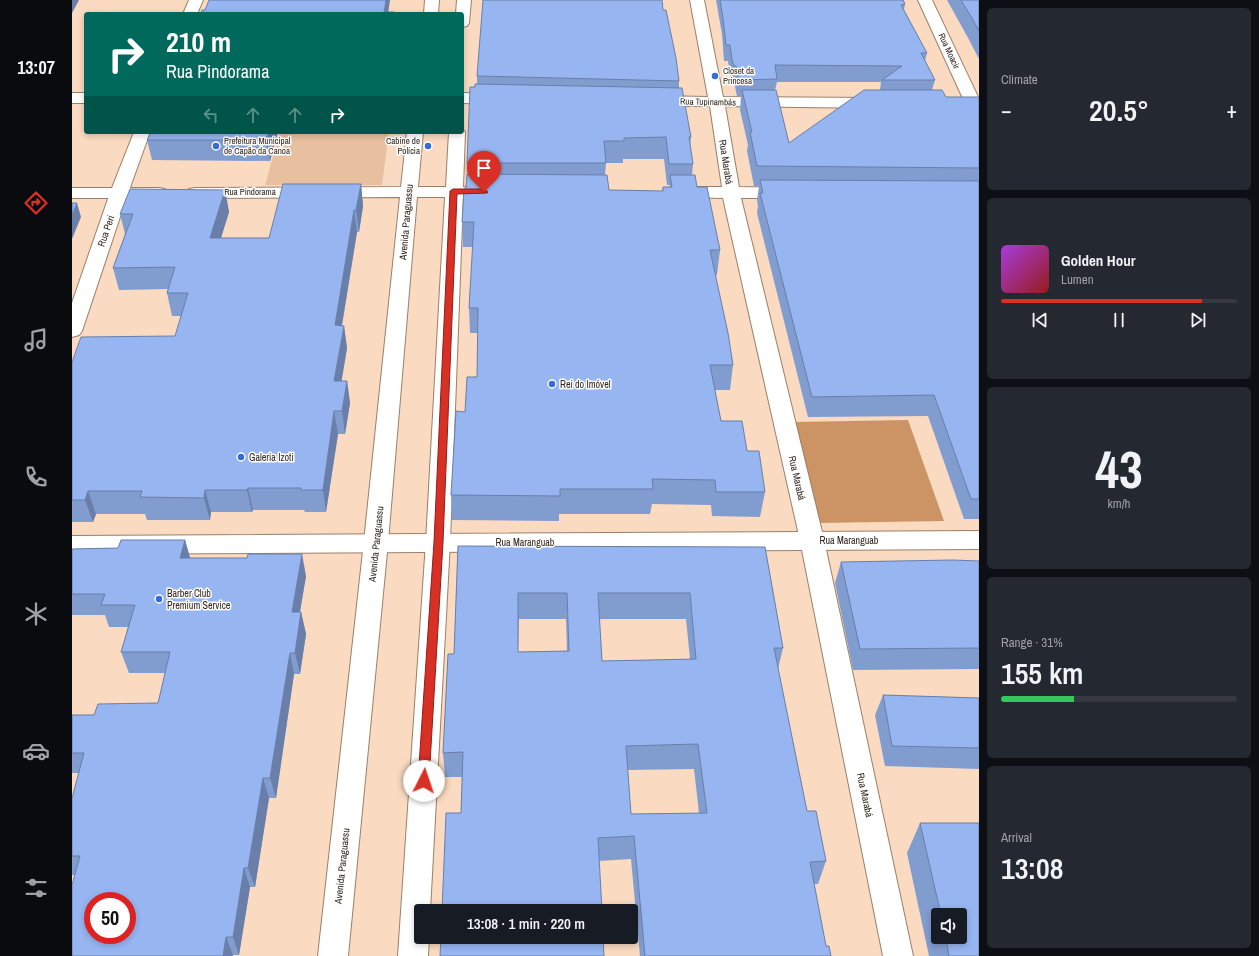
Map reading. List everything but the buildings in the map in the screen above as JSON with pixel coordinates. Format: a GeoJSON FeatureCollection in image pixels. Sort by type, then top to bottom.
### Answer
{"type":"FeatureCollection","features":[{"type":"Feature","properties":{"kind":"street"},"geometry":{"type":"LineString","coordinates":[[191,12],[196,0]]}},
{"type":"Feature","properties":{"kind":"street"},"geometry":{"type":"LineString","coordinates":[[430,12],[432,0]]}},
{"type":"Feature","properties":{"kind":"street"},"geometry":{"type":"LineString","coordinates":[[463,12],[464,0]]}},
{"type":"Feature","properties":{"kind":"street","name":"Rua Marabá"},"geometry":{"type":"LineString","coordinates":[[697,0],[709,68],[717,102],[731,193],[812,540],[898,956]]}},
{"type":"Feature","properties":{"kind":"street","name":"Rua Moacir"},"geometry":{"type":"LineString","coordinates":[[924,0],[976,103]]}},
{"type":"Feature","properties":{"kind":"street"},"geometry":{"type":"LineString","coordinates":[[72,98],[84,98]]}},
{"type":"Feature","properties":{"kind":"street"},"geometry":{"type":"LineString","coordinates":[[464,98],[518,99]]}},
{"type":"Feature","properties":{"kind":"street","name":"Rua Tupinambás"},"geometry":{"type":"LineString","coordinates":[[638,101],[893,103]]}},
{"type":"Feature","properties":{"kind":"street"},"geometry":{"type":"LineString","coordinates":[[957,103],[976,103]]}},
{"type":"Feature","properties":{"kind":"street","name":"Rua Peri"},"geometry":{"type":"LineString","coordinates":[[72,331],[119,193],[141,134]]}},
{"type":"Feature","properties":{"kind":"street","name":"Avenida Paraguassu"},"geometry":{"type":"LineString","coordinates":[[333,956],[376,542],[415,134]]}},
{"type":"Feature","properties":{"kind":"street"},"geometry":{"type":"LineString","coordinates":[[413,956],[438,542],[453,191],[457,134]]}},
{"type":"Feature","properties":{"kind":"street","name":"Rua Pindorama"},"geometry":{"type":"LineString","coordinates":[[72,193],[509,192]]}},
{"type":"Feature","properties":{"kind":"street"},"geometry":{"type":"LineString","coordinates":[[660,192],[808,193]]}},
{"type":"Feature","properties":{"kind":"street","name":"Rua Maranguab"},"geometry":{"type":"LineString","coordinates":[[72,545],[376,542],[979,540]]}},
{"type":"Feature","properties":{"kind":"shaded area"},"geometry":{"type":"Polygon","coordinates":[[[279,134],[389,134],[382,185],[265,185],[279,134]]]}},
{"type":"Feature","properties":{"kind":"shaded area"},"geometry":{"type":"Polygon","coordinates":[[[908,420],[944,521],[816,523],[795,422],[908,420]]]}},
{"type":"Feature","properties":{"kind":"place","name":"Closet da Princesa"},"geometry":{"type":"Point","coordinates":[715,76]}},
{"type":"Feature","properties":{"kind":"place","name":"Prefeitura Municipal de Capão da Canoa"},"geometry":{"type":"Point","coordinates":[216,146]}},
{"type":"Feature","properties":{"kind":"place","name":"Cabine de Polícia"},"geometry":{"type":"Point","coordinates":[428,146]}},
{"type":"Feature","properties":{"kind":"place","name":"Rei do Imóvel"},"geometry":{"type":"Point","coordinates":[552,384]}},
{"type":"Feature","properties":{"kind":"place","name":"Galeria Izoti"},"geometry":{"type":"Point","coordinates":[241,457]}},
{"type":"Feature","properties":{"kind":"place","name":"Barber Club Premium Service"},"geometry":{"type":"Point","coordinates":[159,599]}},
{"type":"Feature","properties":{"kind":"route"},"geometry":{"type":"LineString","coordinates":[[424,781],[438,542],[453,191],[484,192]]}}]}
